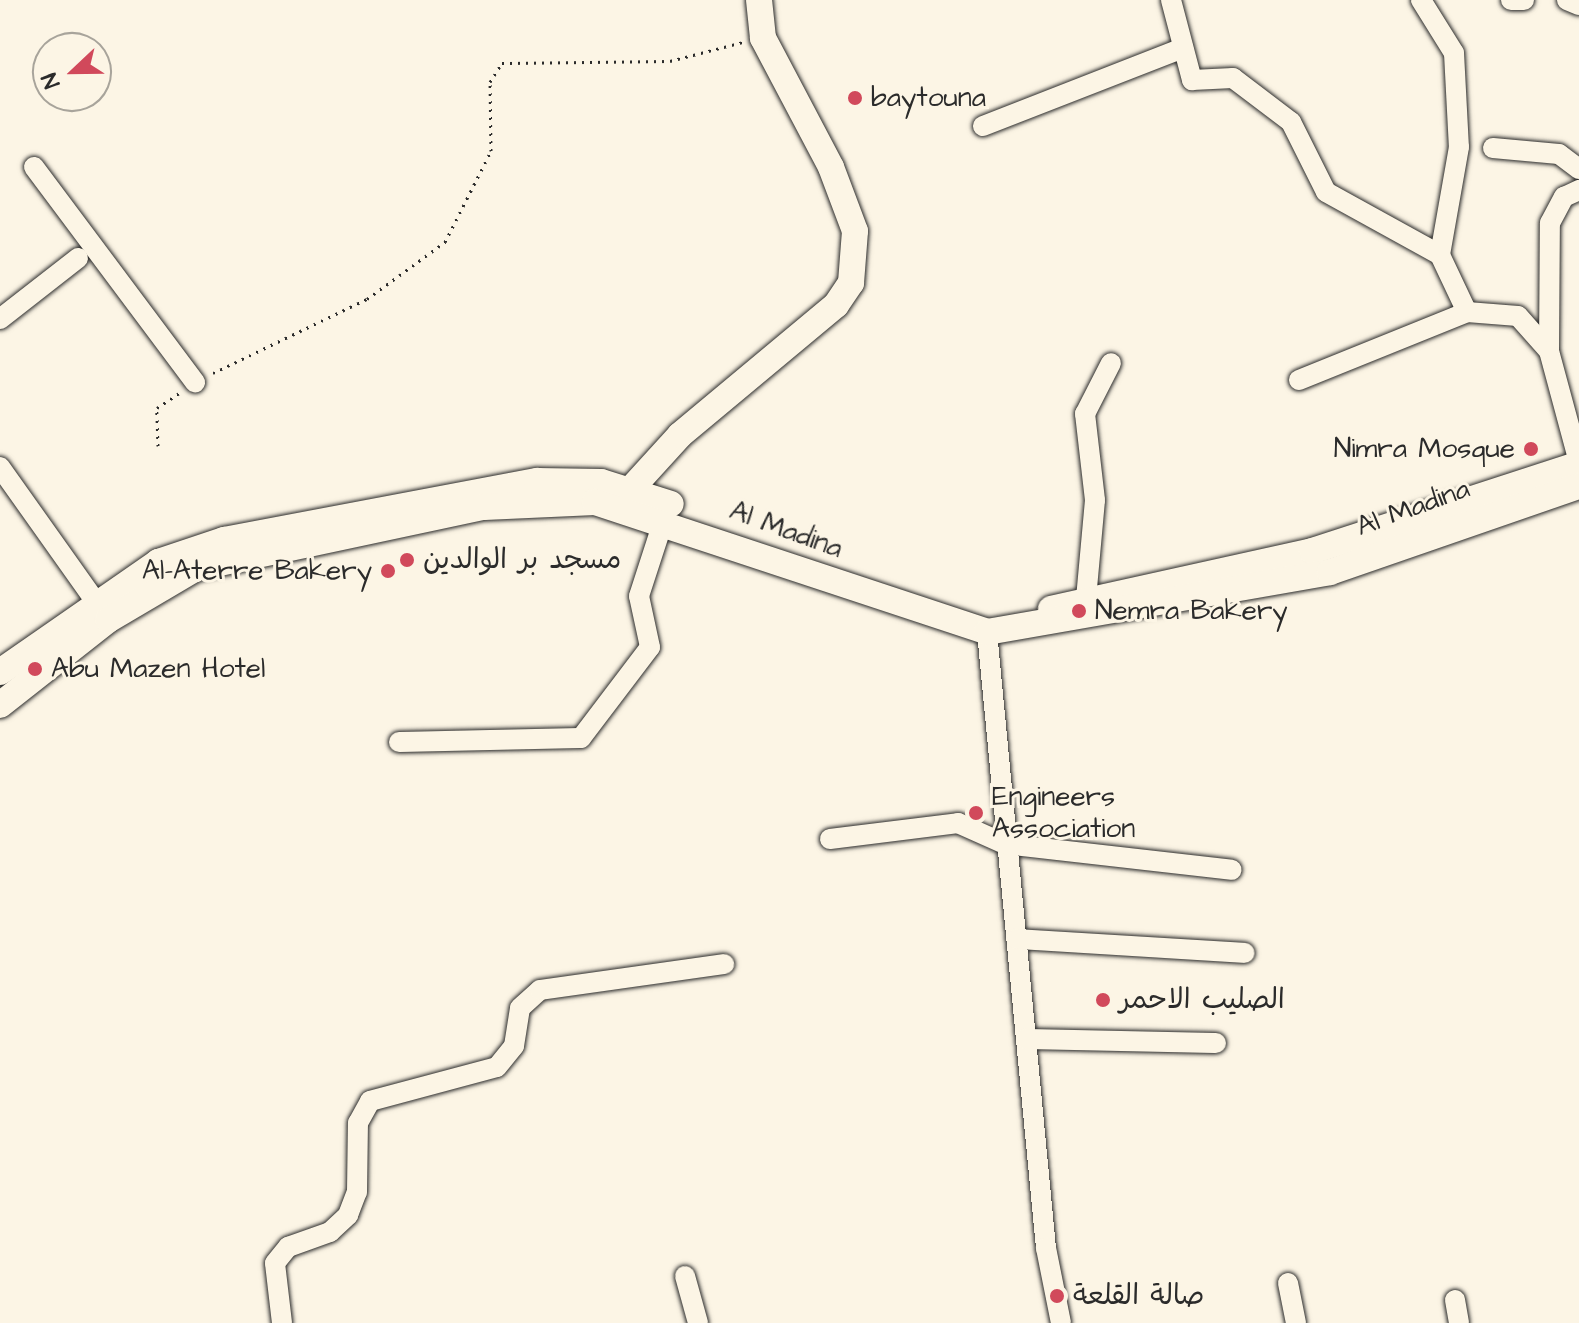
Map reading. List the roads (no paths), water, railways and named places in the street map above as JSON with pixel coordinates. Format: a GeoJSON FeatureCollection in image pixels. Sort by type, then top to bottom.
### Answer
{"type":"FeatureCollection","features":[{"type":"Feature","properties":{"kind":"street"},"geometry":{"type":"LineString","coordinates":[[622,499],[680,435],[836,305],[851,283],[855,231],[831,167],[763,38],[759,0]]}},
{"type":"Feature","properties":{"kind":"street"},"geometry":{"type":"LineString","coordinates":[[1171,0],[1192,80],[1233,78],[1291,122],[1326,192],[1440,255]]}},
{"type":"Feature","properties":{"kind":"street"},"geometry":{"type":"LineString","coordinates":[[1421,0],[1454,53],[1459,147],[1440,255],[1467,312]]}},
{"type":"Feature","properties":{"kind":"street"},"geometry":{"type":"LineString","coordinates":[[1511,0],[1524,0]]}},
{"type":"Feature","properties":{"kind":"street"},"geometry":{"type":"LineString","coordinates":[[1567,0],[1579,5]]}},
{"type":"Feature","properties":{"kind":"street"},"geometry":{"type":"LineString","coordinates":[[983,126],[1183,48]]}},
{"type":"Feature","properties":{"kind":"street"},"geometry":{"type":"LineString","coordinates":[[1493,148],[1559,154],[1579,169]]}},
{"type":"Feature","properties":{"kind":"street"},"geometry":{"type":"LineString","coordinates":[[34,167],[195,382]]}},
{"type":"Feature","properties":{"kind":"street"},"geometry":{"type":"LineString","coordinates":[[1579,190],[1564,197],[1550,223],[1549,351],[1579,463]]}},
{"type":"Feature","properties":{"kind":"street"},"geometry":{"type":"LineString","coordinates":[[0,319],[78,258]]}},
{"type":"Feature","properties":{"kind":"street"},"geometry":{"type":"LineString","coordinates":[[1299,380],[1467,312],[1518,316],[1549,351]]}},
{"type":"Feature","properties":{"kind":"street"},"geometry":{"type":"LineString","coordinates":[[1086,599],[1095,500],[1085,414],[1097,378],[1111,363]]}},
{"type":"Feature","properties":{"kind":"street","name":"Al Madina"},"geometry":{"type":"LineString","coordinates":[[0,705],[101,610],[158,562],[224,540],[472,489],[537,481],[622,499],[961,609],[1048,610],[1086,599],[1312,551],[1579,463]]}},
{"type":"Feature","properties":{"kind":"street"},"geometry":{"type":"LineString","coordinates":[[0,467],[101,610]]}},
{"type":"Feature","properties":{"kind":"street","name":"Al Madina"},"geometry":{"type":"LineString","coordinates":[[622,499],[664,519],[987,632],[1330,572],[1579,486]]}},
{"type":"Feature","properties":{"kind":"street"},"geometry":{"type":"LineString","coordinates":[[399,742],[581,738],[650,647],[639,596],[664,519]]}},
{"type":"Feature","properties":{"kind":"street","name":"Al Madina"},"geometry":{"type":"LineString","coordinates":[[0,672],[101,610]]}},
{"type":"Feature","properties":{"kind":"street"},"geometry":{"type":"LineString","coordinates":[[987,632],[1046,1248],[1061,1323]]}},
{"type":"Feature","properties":{"kind":"street"},"geometry":{"type":"LineString","coordinates":[[830,839],[958,823],[1005,844],[1232,870]]}},
{"type":"Feature","properties":{"kind":"street"},"geometry":{"type":"LineString","coordinates":[[1017,939],[1245,953]]}},
{"type":"Feature","properties":{"kind":"street"},"geometry":{"type":"LineString","coordinates":[[282,1323],[275,1263],[290,1245],[330,1232],[348,1215],[359,1180],[358,1123],[370,1101],[497,1067],[514,1046],[520,1008],[540,990],[724,964]]}},
{"type":"Feature","properties":{"kind":"street"},"geometry":{"type":"LineString","coordinates":[[1026,1039],[1216,1043]]}},
{"type":"Feature","properties":{"kind":"street"},"geometry":{"type":"LineString","coordinates":[[685,1276],[698,1323]]}},
{"type":"Feature","properties":{"kind":"street"},"geometry":{"type":"LineString","coordinates":[[1288,1283],[1296,1323]]}},
{"type":"Feature","properties":{"kind":"street"},"geometry":{"type":"LineString","coordinates":[[1455,1300],[1459,1323]]}},
{"type":"Feature","properties":{"kind":"place","name":"baytouna"},"geometry":{"type":"Point","coordinates":[855,98]}},
{"type":"Feature","properties":{"kind":"place","name":"Nimra Mosque"},"geometry":{"type":"Point","coordinates":[1531,449]}},
{"type":"Feature","properties":{"kind":"place","name":"مسجد بر الوالدين"},"geometry":{"type":"Point","coordinates":[407,560]}},
{"type":"Feature","properties":{"kind":"place","name":"Al-Aterre Bakery"},"geometry":{"type":"Point","coordinates":[388,571]}},
{"type":"Feature","properties":{"kind":"place","name":"Nemra Bakery"},"geometry":{"type":"Point","coordinates":[1079,611]}},
{"type":"Feature","properties":{"kind":"place","name":"Abu Mazen Hotel"},"geometry":{"type":"Point","coordinates":[35,669]}},
{"type":"Feature","properties":{"kind":"place","name":"Engineers Association"},"geometry":{"type":"Point","coordinates":[976,813]}},
{"type":"Feature","properties":{"kind":"place","name":"الصليب الاحمر"},"geometry":{"type":"Point","coordinates":[1103,1000]}},
{"type":"Feature","properties":{"kind":"place","name":"صالة القلعة"},"geometry":{"type":"Point","coordinates":[1057,1296]}}]}
